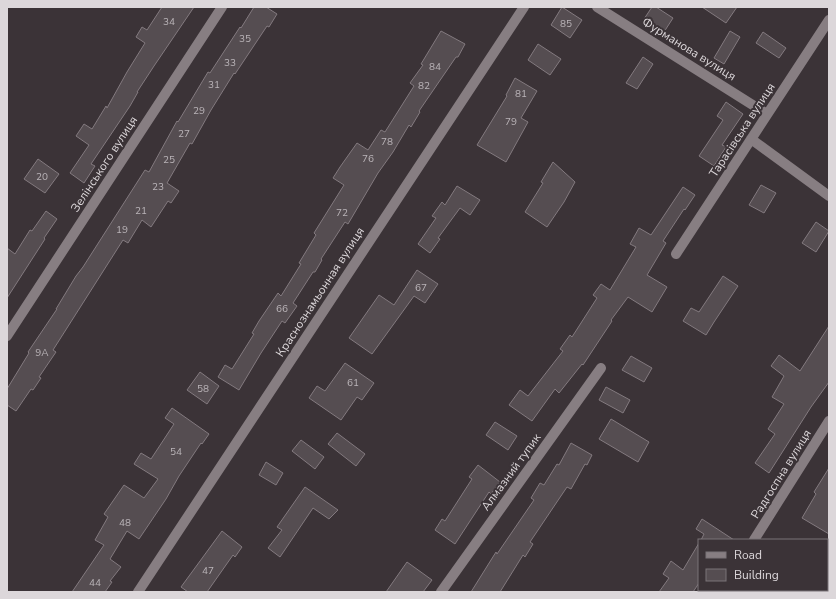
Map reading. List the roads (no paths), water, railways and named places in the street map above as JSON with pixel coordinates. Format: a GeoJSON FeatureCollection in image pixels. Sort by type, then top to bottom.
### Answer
{"type":"FeatureCollection","features":[{"type":"Feature","properties":{"kind":"street","name":"Зелінського вулиця"},"geometry":{"type":"LineString","coordinates":[[7,336],[222,7]]}},
{"type":"Feature","properties":{"kind":"street","name":"Краснознамьонная вулиця"},"geometry":{"type":"LineString","coordinates":[[138,592],[524,7]]}},
{"type":"Feature","properties":{"kind":"street","name":"Фурманова вулиця"},"geometry":{"type":"LineString","coordinates":[[597,7],[767,114]]}},
{"type":"Feature","properties":{"kind":"street","name":"Тарасівська вулиця"},"geometry":{"type":"LineString","coordinates":[[676,254],[829,20]]}},
{"type":"Feature","properties":{"kind":"street"},"geometry":{"type":"LineString","coordinates":[[751,139],[829,196]]}},
{"type":"Feature","properties":{"kind":"street","name":"Алмазний тупик"},"geometry":{"type":"LineString","coordinates":[[441,592],[601,368]]}},
{"type":"Feature","properties":{"kind":"street","name":"Радгоспна вулиця"},"geometry":{"type":"LineString","coordinates":[[755,539],[829,421]]}}]}
